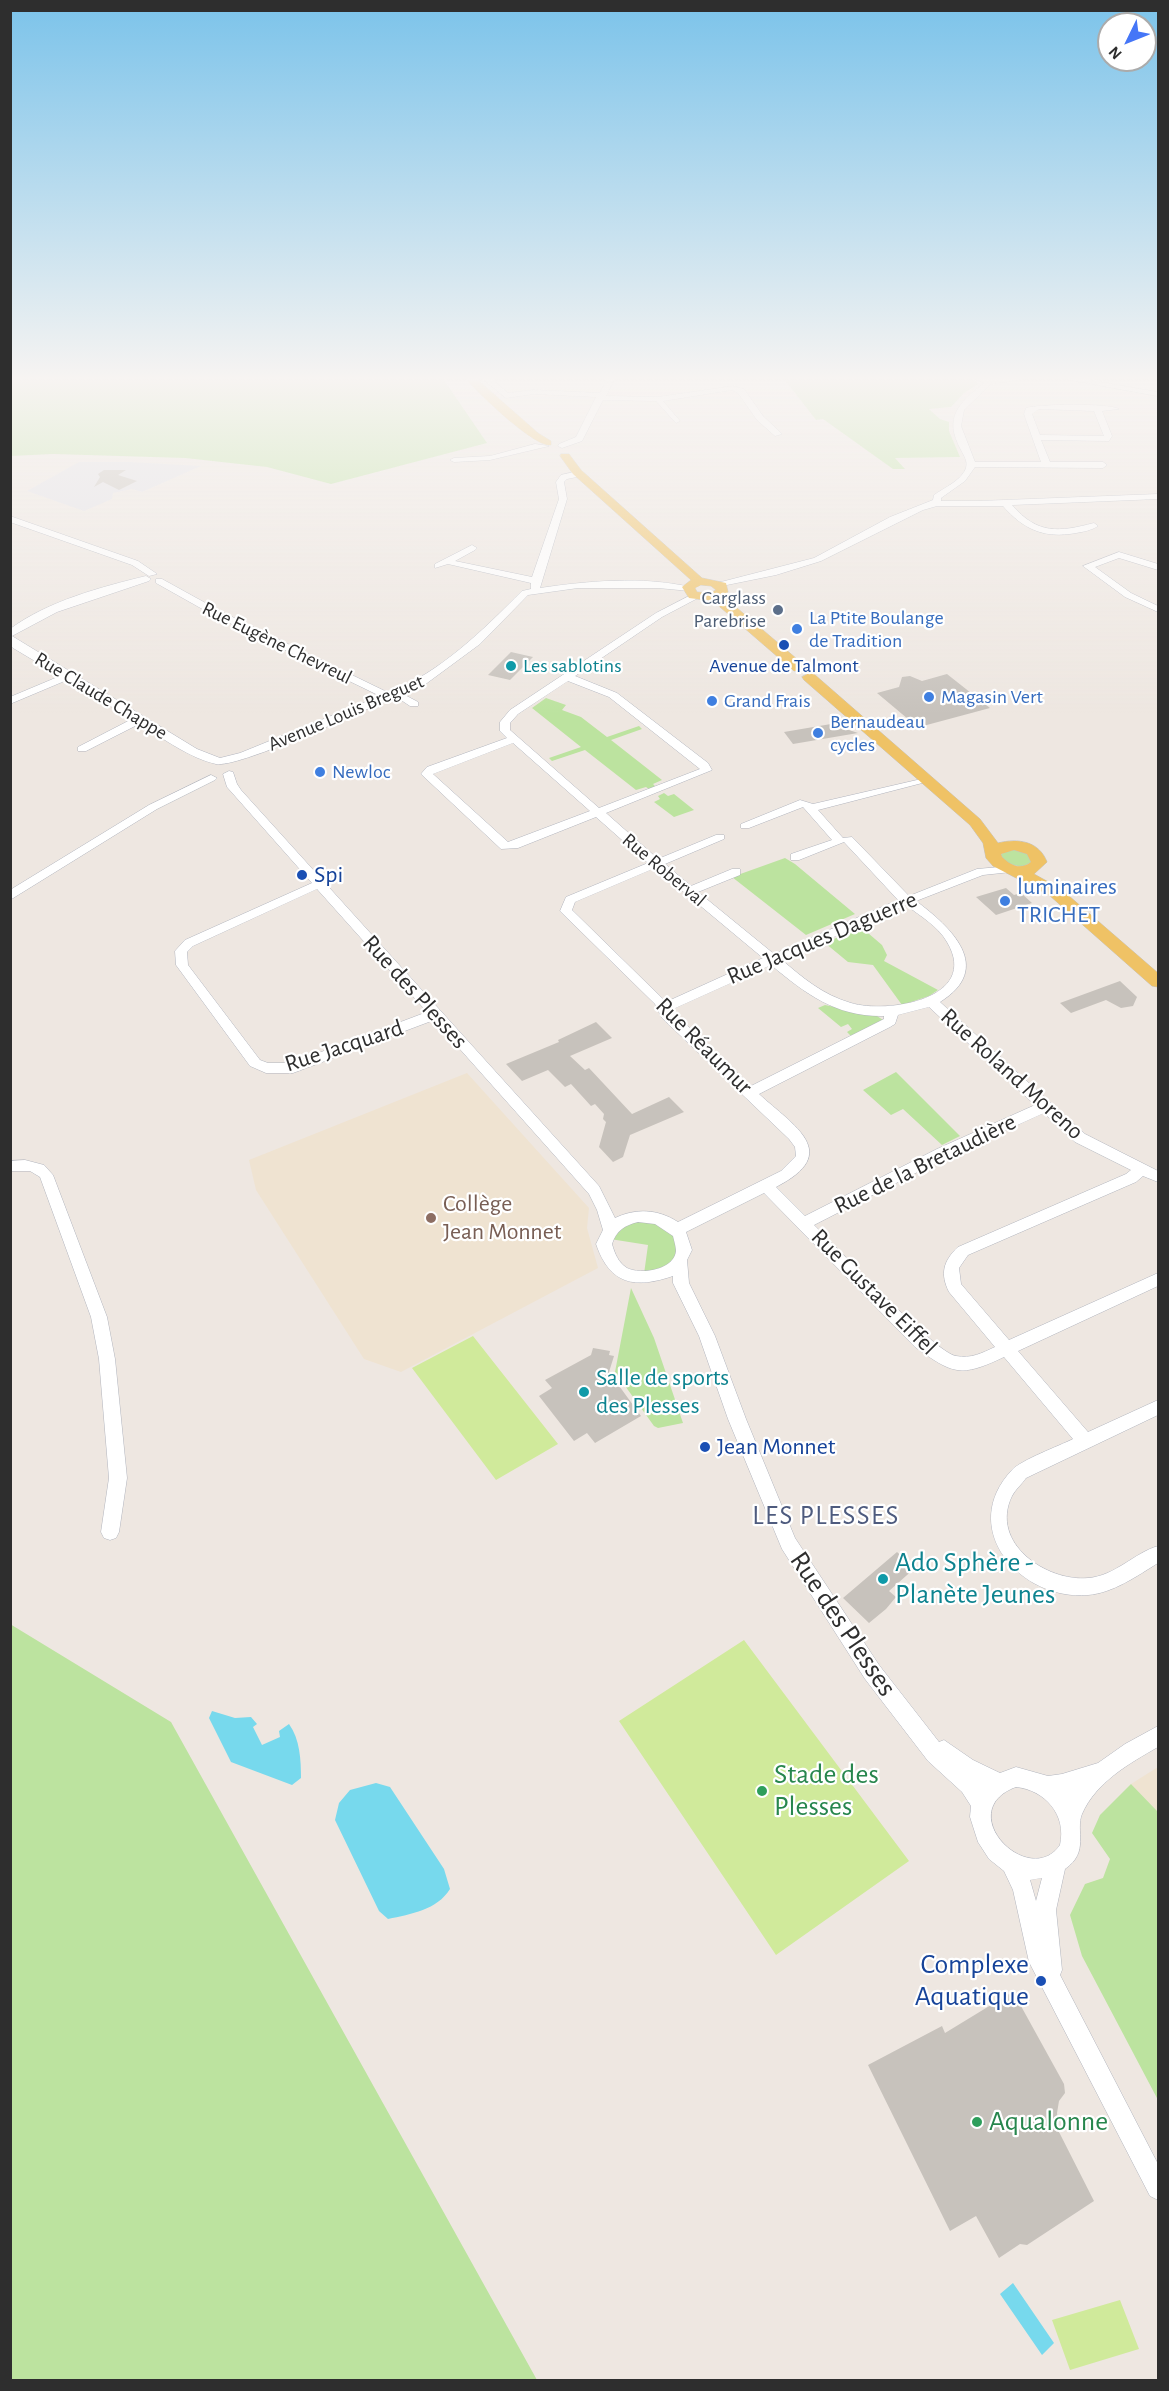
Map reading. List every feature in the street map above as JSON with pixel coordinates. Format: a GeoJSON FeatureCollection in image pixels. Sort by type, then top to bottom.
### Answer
{"type":"FeatureCollection","features":[{"type":"Feature","properties":{"kind":"main road"},"geometry":{"type":"LineString","coordinates":[[599,492],[699,581],[718,591],[804,672],[975,822],[990,840],[994,855],[1012,870],[1055,892],[1158,982]]}},
{"type":"Feature","properties":{"kind":"main road"},"geometry":{"type":"LineString","coordinates":[[699,581],[689,585],[691,592],[718,591]]}},
{"type":"Feature","properties":{"kind":"main road"},"geometry":{"type":"LineString","coordinates":[[975,822],[1014,845],[1035,852],[1039,859],[1038,865],[1055,892]]}},
{"type":"Feature","properties":{"kind":"main road"},"geometry":{"type":"LineString","coordinates":[[994,855],[1003,846],[1014,845]]}},
{"type":"Feature","properties":{"kind":"main road"},"geometry":{"type":"LineString","coordinates":[[1012,870],[1030,870],[1038,865]]}},
{"type":"Feature","properties":{"kind":"street"},"geometry":{"type":"LineString","coordinates":[[535,588],[562,499],[561,492]]}},
{"type":"Feature","properties":{"kind":"street"},"geometry":{"type":"LineString","coordinates":[[938,503],[938,497],[945,492]]}},
{"type":"Feature","properties":{"kind":"street"},"geometry":{"type":"LineString","coordinates":[[718,591],[830,555],[906,512],[938,503],[1005,503],[1158,497]]}},
{"type":"Feature","properties":{"kind":"street"},"geometry":{"type":"LineString","coordinates":[[1005,503],[1015,517],[1039,531],[1062,535],[1094,526]]}},
{"type":"Feature","properties":{"kind":"street","name":"Rue Eugène Chevreul"},"geometry":{"type":"LineString","coordinates":[[10,519],[135,563],[152,578],[198,605],[253,633],[402,700]]}},
{"type":"Feature","properties":{"kind":"street"},"geometry":{"type":"LineString","coordinates":[[438,566],[472,548]]}},
{"type":"Feature","properties":{"kind":"street"},"geometry":{"type":"LineString","coordinates":[[1158,567],[1119,555],[1088,566],[1128,595],[1158,609]]}},
{"type":"Feature","properties":{"kind":"street"},"geometry":{"type":"LineString","coordinates":[[449,562],[535,588],[548,589],[579,585],[658,585],[691,592]]}},
{"type":"Feature","properties":{"kind":"street","name":"Rue Claude Chappe"},"geometry":{"type":"LineString","coordinates":[[10,634],[29,622],[113,587],[152,578]]}},
{"type":"Feature","properties":{"kind":"street","name":"Avenue Louis Breguet"},"geometry":{"type":"LineString","coordinates":[[212,778],[402,700],[458,666],[535,588]]}},
{"type":"Feature","properties":{"kind":"street"},"geometry":{"type":"LineString","coordinates":[[568,676],[613,696],[706,768],[700,773],[598,813],[514,845],[505,846],[427,774],[431,769],[512,740],[505,731],[508,717],[568,676],[659,615],[691,592]]}},
{"type":"Feature","properties":{"kind":"street","name":"Rue Claude Chappe"},"geometry":{"type":"LineString","coordinates":[[10,639],[193,751],[231,765],[231,772]]}},
{"type":"Feature","properties":{"kind":"street"},"geometry":{"type":"LineString","coordinates":[[10,701],[68,676]]}},
{"type":"Feature","properties":{"kind":"street","name":"Avenue Louis Breguet"},"geometry":{"type":"LineString","coordinates":[[202,769],[402,700]]}},
{"type":"Feature","properties":{"kind":"street"},"geometry":{"type":"LineString","coordinates":[[82,749],[140,719]]}},
{"type":"Feature","properties":{"kind":"street","name":"Rue Roberval"},"geometry":{"type":"LineString","coordinates":[[512,740],[770,959],[811,991],[830,1001],[865,1011],[892,1011],[932,1002]]}},
{"type":"Feature","properties":{"kind":"street","name":"Rue Claude Chappe"},"geometry":{"type":"LineString","coordinates":[[193,751],[202,764],[202,769]]}},
{"type":"Feature","properties":{"kind":"street"},"geometry":{"type":"LineString","coordinates":[[10,888],[137,808],[194,777],[202,769]]}},
{"type":"Feature","properties":{"kind":"street","name":"Rue des Plesses"},"geometry":{"type":"LineString","coordinates":[[202,769],[203,775],[237,792]]}},
{"type":"Feature","properties":{"kind":"street","name":"Rue des Plesses"},"geometry":{"type":"LineString","coordinates":[[231,772],[231,785],[237,792],[594,1190],[619,1210],[635,1217]]}},
{"type":"Feature","properties":{"kind":"street"},"geometry":{"type":"LineString","coordinates":[[10,896],[153,807],[212,778]]}},
{"type":"Feature","properties":{"kind":"street"},"geometry":{"type":"LineString","coordinates":[[812,808],[926,779]]}},
{"type":"Feature","properties":{"kind":"street"},"geometry":{"type":"LineString","coordinates":[[745,826],[800,803],[807,804],[839,841],[795,857]]}},
{"type":"Feature","properties":{"kind":"street"},"geometry":{"type":"LineString","coordinates":[[657,864],[720,837]]}},
{"type":"Feature","properties":{"kind":"street"},"geometry":{"type":"LineString","coordinates":[[848,839],[907,900],[942,929],[957,951],[957,977],[947,991],[932,1002]]}},
{"type":"Feature","properties":{"kind":"street"},"geometry":{"type":"LineString","coordinates":[[981,872],[994,855]]}},
{"type":"Feature","properties":{"kind":"street","name":"Rue Réaumur"},"geometry":{"type":"LineString","coordinates":[[657,864],[570,900],[566,911],[664,1008],[667,1015],[794,1135],[803,1151],[803,1157],[794,1168],[676,1230]]}},
{"type":"Feature","properties":{"kind":"street"},"geometry":{"type":"LineString","coordinates":[[981,872],[1012,870]]}},
{"type":"Feature","properties":{"kind":"street"},"geometry":{"type":"LineString","coordinates":[[690,891],[736,872]]}},
{"type":"Feature","properties":{"kind":"street","name":"Rue Jacques Daguerre"},"geometry":{"type":"LineString","coordinates":[[664,1008],[907,900],[981,872]]}},
{"type":"Feature","properties":{"kind":"street","name":"Rue Jacquard"},"geometry":{"type":"LineString","coordinates":[[319,884],[189,943],[181,951],[182,966],[250,1058],[266,1068],[293,1068],[436,1014]]}},
{"type":"Feature","properties":{"kind":"street","name":"Rue Roland Moreno"},"geometry":{"type":"LineString","coordinates":[[932,1002],[1080,1138],[1158,1177]]}},
{"type":"Feature","properties":{"kind":"street"},"geometry":{"type":"LineString","coordinates":[[750,1092],[885,1024],[890,1021],[892,1011]]}},
{"type":"Feature","properties":{"kind":"street","name":"Rue de la Bretaudière"},"geometry":{"type":"LineString","coordinates":[[804,1223],[942,1153],[1046,1106]]}},
{"type":"Feature","properties":{"kind":"street"},"geometry":{"type":"LineString","coordinates":[[10,1166],[29,1166],[43,1171],[46,1175],[99,1317],[108,1359],[118,1478],[110,1532]]}},
{"type":"Feature","properties":{"kind":"street"},"geometry":{"type":"LineString","coordinates":[[1086,1442],[955,1288],[950,1272],[952,1263],[971,1247],[1131,1178],[1141,1169]]}},
{"type":"Feature","properties":{"kind":"street","name":"Rue Gustave Eiffel"},"geometry":{"type":"LineString","coordinates":[[765,1185],[921,1342],[943,1360],[966,1365],[1158,1279]]}},
{"type":"Feature","properties":{"kind":"street","name":"Rue des Plesses"},"geometry":{"type":"LineString","coordinates":[[594,1190],[605,1210],[610,1230]]}},
{"type":"Feature","properties":{"kind":"street"},"geometry":{"type":"LineString","coordinates":[[635,1217],[663,1220],[676,1230],[684,1245],[680,1261],[668,1272],[651,1277],[625,1274],[612,1264],[604,1244],[610,1230],[618,1223],[635,1217]]}},
{"type":"Feature","properties":{"kind":"street","name":"Rue des Plesses"},"geometry":{"type":"LineString","coordinates":[[680,1261],[680,1278],[788,1544],[850,1642],[935,1754],[969,1785],[981,1803]]}},
{"type":"Feature","properties":{"kind":"street","name":"Rue des Plesses"},"geometry":{"type":"LineString","coordinates":[[651,1277],[672,1286],[694,1310]]}},
{"type":"Feature","properties":{"kind":"street"},"geometry":{"type":"LineString","coordinates":[[1158,1407],[1020,1473],[1008,1484],[999,1500],[997,1515],[999,1530],[1007,1547],[1036,1575],[1056,1583],[1087,1587],[1098,1585],[1158,1554]]}},
{"type":"Feature","properties":{"kind":"street","name":"Rue des Plesses"},"geometry":{"type":"LineString","coordinates":[[920,1732],[966,1767],[997,1782]]}},
{"type":"Feature","properties":{"kind":"street"},"geometry":{"type":"LineString","coordinates":[[1046,1786],[1062,1784],[1101,1772],[1158,1736]]}},
{"type":"Feature","properties":{"kind":"street"},"geometry":{"type":"LineString","coordinates":[[1070,1819],[1058,1797],[1046,1786],[1036,1781],[1016,1777],[997,1782],[987,1791],[981,1803],[980,1823],[984,1834],[999,1855],[1011,1863],[1035,1870],[1056,1863],[1063,1857],[1071,1842],[1070,1819],[1077,1802],[1101,1772]]}},
{"type":"Feature","properties":{"kind":"street"},"geometry":{"type":"LineString","coordinates":[[1011,1863],[1023,1888],[1037,1954],[1051,1976],[1158,2188]]}},
{"type":"Feature","properties":{"kind":"street"},"geometry":{"type":"LineString","coordinates":[[1051,1976],[1045,1910],[1056,1863]]}},
{"type":"Feature","properties":{"kind":"shaded area"},"geometry":{"type":"Polygon","coordinates":[[[29,492],[120,492],[113,493],[112,499],[84,511],[29,492]]]}},
{"type":"Feature","properties":{"kind":"shaded area","name":"Collège Jean Monnet"},"geometry":{"type":"Polygon","coordinates":[[[467,1073],[589,1208],[587,1228],[598,1268],[401,1372],[364,1359],[256,1190],[249,1160],[467,1073]]]}},
{"type":"Feature","properties":{"kind":"shaded area"},"geometry":{"type":"Polygon","coordinates":[[[1158,1767],[1158,1812],[1131,1784],[1158,1767]]]}},
{"type":"Feature","properties":{"kind":"green space"},"geometry":{"type":"Polygon","coordinates":[[[546,698],[566,705],[562,710],[581,717],[607,737],[639,726],[642,729],[611,740],[662,780],[653,784],[656,787],[650,790],[646,787],[636,790],[585,750],[552,761],[549,758],[581,747],[532,708],[546,698]]]}},
{"type":"Feature","properties":{"kind":"green space"},"geometry":{"type":"Polygon","coordinates":[[[664,793],[668,796],[674,794],[694,810],[674,817],[654,802],[664,793]]]}},
{"type":"Feature","properties":{"kind":"green space"},"geometry":{"type":"Polygon","coordinates":[[[1011,849],[1028,853],[1032,862],[1022,867],[1004,863],[1001,854],[1011,849]]]}},
{"type":"Feature","properties":{"kind":"green space"},"geometry":{"type":"Polygon","coordinates":[[[785,858],[855,914],[806,935],[732,877],[785,858]]]}},
{"type":"Feature","properties":{"kind":"green space"},"geometry":{"type":"Polygon","coordinates":[[[861,927],[882,945],[887,955],[884,961],[938,990],[929,996],[902,1005],[873,965],[848,962],[825,943],[861,927]]]}},
{"type":"Feature","properties":{"kind":"green space"},"geometry":{"type":"Polygon","coordinates":[[[825,1005],[877,1016],[883,1020],[852,1037],[847,1032],[852,1029],[848,1024],[841,1027],[818,1008],[825,1005]]]}},
{"type":"Feature","properties":{"kind":"green space"},"geometry":{"type":"Polygon","coordinates":[[[896,1072],[960,1136],[942,1145],[903,1109],[891,1115],[863,1090],[896,1072]]]}},
{"type":"Feature","properties":{"kind":"green space"},"geometry":{"type":"Polygon","coordinates":[[[633,1221],[658,1222],[677,1239],[677,1259],[667,1268],[644,1274],[648,1245],[610,1239],[614,1232],[633,1221]]]}},
{"type":"Feature","properties":{"kind":"green space"},"geometry":{"type":"Polygon","coordinates":[[[631,1288],[654,1338],[683,1423],[658,1428],[654,1426],[615,1372],[631,1288]]]}},
{"type":"Feature","properties":{"kind":"green space"},"geometry":{"type":"Polygon","coordinates":[[[473,1336],[558,1444],[496,1480],[412,1368],[473,1336]]]}},
{"type":"Feature","properties":{"kind":"green space"},"geometry":{"type":"Polygon","coordinates":[[[10,1624],[171,1722],[537,2380],[11,2380],[10,1624]]]}},
{"type":"Feature","properties":{"kind":"green space","name":"Stade des Plesses"},"geometry":{"type":"Polygon","coordinates":[[[744,1640],[909,1861],[776,1955],[619,1721],[744,1640]]]}},
{"type":"Feature","properties":{"kind":"green space"},"geometry":{"type":"Polygon","coordinates":[[[1131,1784],[1158,1812],[1158,2100],[1082,1956],[1070,1915],[1085,1884],[1103,1878],[1110,1859],[1092,1833],[1100,1815],[1131,1784]]]}},
{"type":"Feature","properties":{"kind":"green space"},"geometry":{"type":"Polygon","coordinates":[[[1120,2300],[1139,2349],[1070,2370],[1052,2320],[1120,2300]]]}},
{"type":"Feature","properties":{"kind":"water"},"geometry":{"type":"Polygon","coordinates":[[[212,1711],[235,1718],[251,1717],[257,1724],[253,1727],[262,1745],[280,1737],[279,1731],[289,1724],[298,1743],[301,1778],[292,1785],[231,1762],[209,1718],[212,1711]]]}},
{"type":"Feature","properties":{"kind":"water"},"geometry":{"type":"Polygon","coordinates":[[[376,1783],[390,1787],[444,1869],[450,1889],[445,1896],[431,1906],[388,1919],[379,1911],[335,1820],[339,1803],[350,1790],[376,1783]]]}},
{"type":"Feature","properties":{"kind":"water"},"geometry":{"type":"Polygon","coordinates":[[[1013,2283],[1054,2343],[1042,2355],[1000,2294],[1013,2283]]]}},
{"type":"Feature","properties":{"kind":"building","name":"Les sablotins"},"geometry":{"type":"Polygon","coordinates":[[[511,652],[533,657],[510,680],[488,675],[511,652]]]}},
{"type":"Feature","properties":{"kind":"building","name":"Magasin Vert"},"geometry":{"type":"Polygon","coordinates":[[[947,674],[990,708],[923,726],[913,718],[908,719],[877,693],[899,687],[902,677],[910,676],[922,681],[947,674]]]}},
{"type":"Feature","properties":{"kind":"building","name":"Bernaudeau cycles"},"geometry":{"type":"Polygon","coordinates":[[[831,724],[858,733],[793,744],[784,732],[831,724]]]}},
{"type":"Feature","properties":{"kind":"building","name":"luminaires TRICHET"},"geometry":{"type":"Polygon","coordinates":[[[1006,888],[1014,895],[1021,893],[1032,903],[996,915],[976,897],[1006,888]]]}},
{"type":"Feature","properties":{"kind":"building"},"geometry":{"type":"Polygon","coordinates":[[[1120,981],[1137,997],[1133,1006],[1121,1008],[1106,1000],[1071,1013],[1060,1003],[1120,981]]]}},
{"type":"Feature","properties":{"kind":"building"},"geometry":{"type":"Polygon","coordinates":[[[596,1022],[612,1038],[570,1056],[585,1070],[589,1068],[632,1114],[669,1097],[684,1112],[630,1135],[623,1157],[613,1162],[599,1147],[606,1122],[603,1119],[604,1114],[595,1104],[591,1106],[571,1084],[565,1087],[548,1070],[522,1081],[506,1064],[559,1042],[558,1040],[596,1022]]]}},
{"type":"Feature","properties":{"kind":"building","name":"Salle de sports des Plesses"},"geometry":{"type":"Polygon","coordinates":[[[593,1348],[610,1351],[609,1355],[614,1356],[609,1372],[641,1416],[595,1443],[587,1433],[574,1441],[539,1396],[552,1388],[545,1380],[591,1355],[593,1348]]]}},
{"type":"Feature","properties":{"kind":"building","name":"Ado Sphère - Planète Jeunes"},"geometry":{"type":"Polygon","coordinates":[[[897,1552],[915,1568],[889,1591],[896,1597],[869,1623],[843,1598],[897,1552]]]}},
{"type":"Feature","properties":{"kind":"building","name":"Aqualonne"},"geometry":{"type":"Polygon","coordinates":[[[1009,1994],[1016,1997],[1064,2084],[1065,2093],[1059,2101],[1057,2113],[1059,2132],[1094,2201],[1027,2245],[1020,2244],[999,2258],[976,2216],[950,2231],[868,2065],[942,2026],[945,2033],[1009,1994]]]}},
{"type":"Feature","properties":{"kind":"place","name":"Carglass Parebrise"},"geometry":{"type":"Point","coordinates":[778,610]}},
{"type":"Feature","properties":{"kind":"place","name":"La Ptite Boulange de Tradition"},"geometry":{"type":"Point","coordinates":[797,629]}},
{"type":"Feature","properties":{"kind":"place","name":"Avenue de Talmont"},"geometry":{"type":"Point","coordinates":[784,645]}},
{"type":"Feature","properties":{"kind":"place","name":"Les sablotins"},"geometry":{"type":"Point","coordinates":[511,666]}},
{"type":"Feature","properties":{"kind":"place","name":"Magasin Vert"},"geometry":{"type":"Point","coordinates":[929,697]}},
{"type":"Feature","properties":{"kind":"place","name":"Grand Frais"},"geometry":{"type":"Point","coordinates":[712,701]}},
{"type":"Feature","properties":{"kind":"place","name":"Bernaudeau cycles"},"geometry":{"type":"Point","coordinates":[818,733]}},
{"type":"Feature","properties":{"kind":"place","name":"Newloc"},"geometry":{"type":"Point","coordinates":[320,772]}},
{"type":"Feature","properties":{"kind":"place","name":"Spi"},"geometry":{"type":"Point","coordinates":[302,875]}},
{"type":"Feature","properties":{"kind":"place","name":"luminaires TRICHET"},"geometry":{"type":"Point","coordinates":[1005,901]}},
{"type":"Feature","properties":{"kind":"place","name":"Collège Jean Monnet"},"geometry":{"type":"Point","coordinates":[431,1218]}},
{"type":"Feature","properties":{"kind":"place","name":"Salle de sports des Plesses"},"geometry":{"type":"Point","coordinates":[584,1392]}},
{"type":"Feature","properties":{"kind":"place","name":"Jean Monnet"},"geometry":{"type":"Point","coordinates":[705,1447]}},
{"type":"Feature","properties":{"kind":"place","name":"Ado Sphère - Planète Jeunes"},"geometry":{"type":"Point","coordinates":[883,1579]}},
{"type":"Feature","properties":{"kind":"place","name":"Stade des Plesses"},"geometry":{"type":"Point","coordinates":[762,1791]}},
{"type":"Feature","properties":{"kind":"place","name":"Complexe Aquatique"},"geometry":{"type":"Point","coordinates":[1041,1981]}},
{"type":"Feature","properties":{"kind":"place","name":"Aqualonne"},"geometry":{"type":"Point","coordinates":[977,2122]}},
{"type":"Feature","properties":{"kind":"district","name":"LES PLESSES"},"geometry":{"type":"Point","coordinates":[826,1516]}}]}
